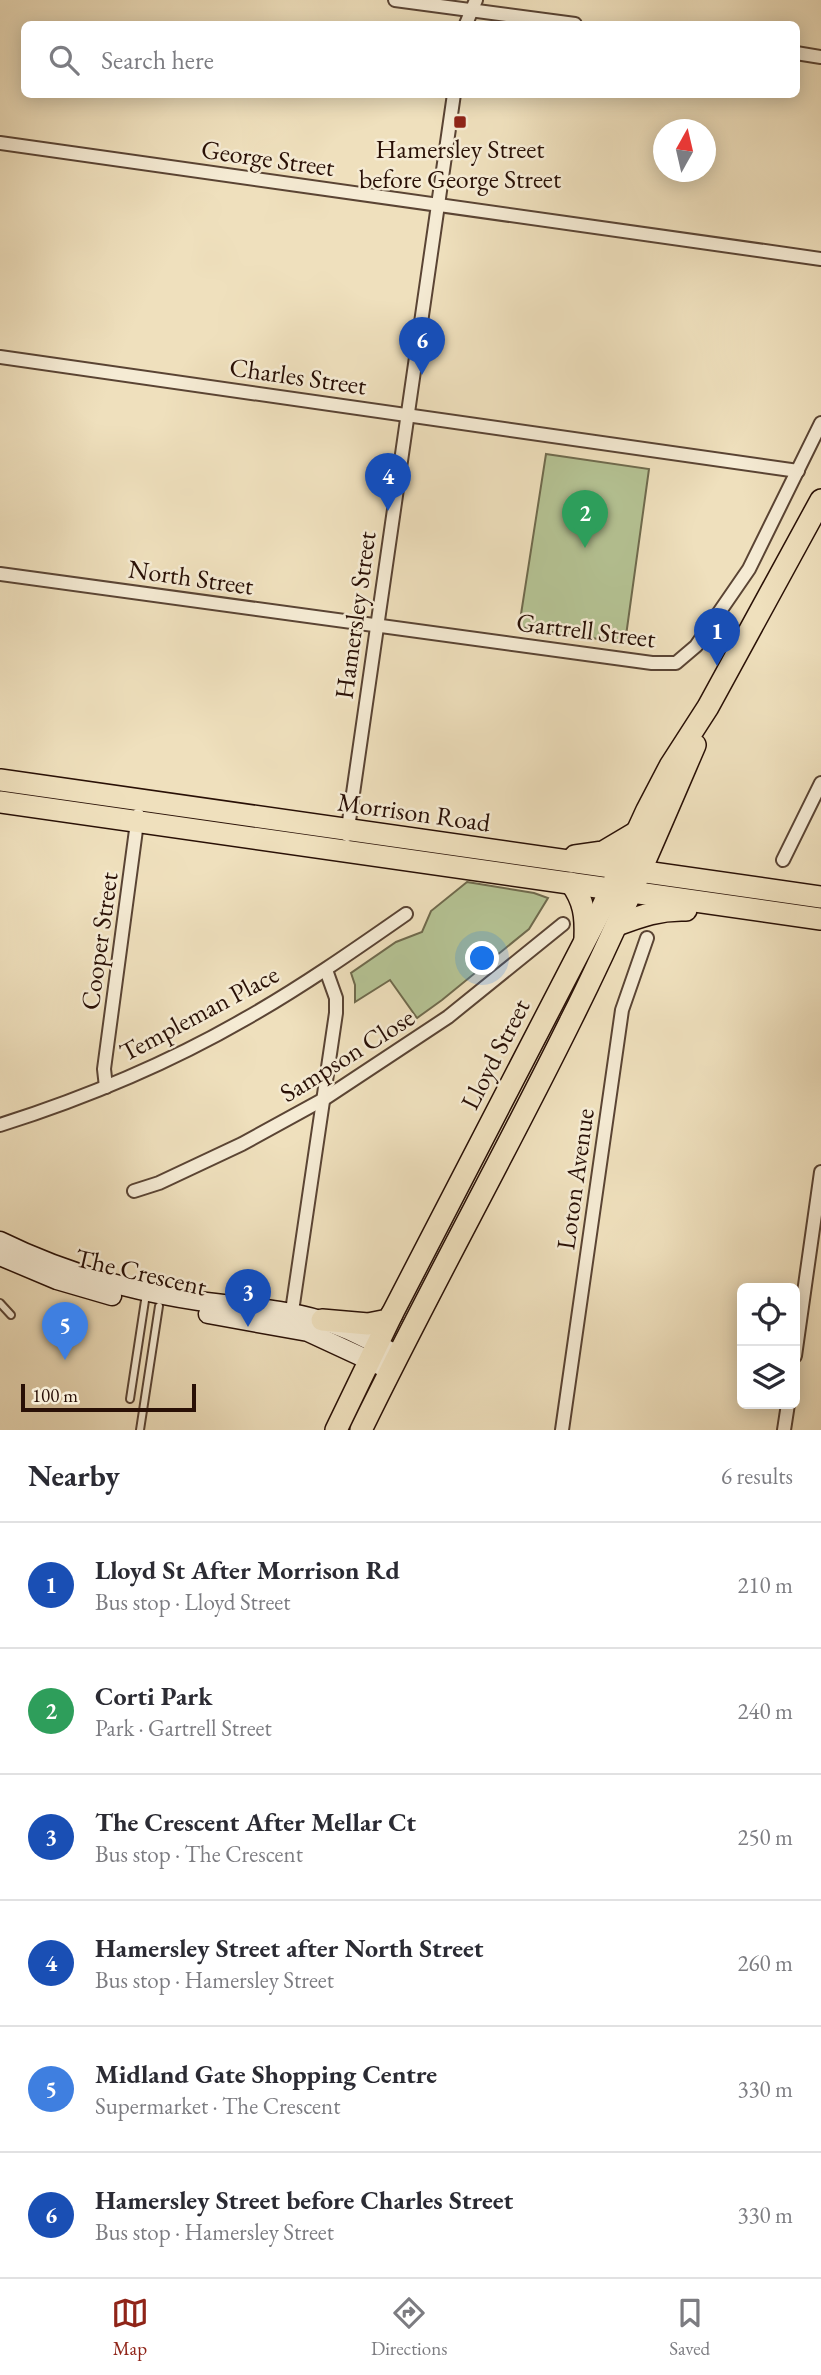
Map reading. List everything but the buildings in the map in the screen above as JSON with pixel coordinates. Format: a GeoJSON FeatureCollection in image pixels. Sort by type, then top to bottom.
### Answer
{"type":"FeatureCollection","features":[{"type":"Feature","properties":{"kind":"main road","name":"Lloyd Street"},"geometry":{"type":"LineString","coordinates":[[631,870],[636,833],[670,766],[708,707],[821,499]]}},
{"type":"Feature","properties":{"kind":"main road","name":"Lloyd Street"},"geometry":{"type":"LineString","coordinates":[[336,1430],[392,1314],[584,941],[622,890],[631,870],[662,823],[696,745],[708,707]]}},
{"type":"Feature","properties":{"kind":"main road","name":"Morrison Road"},"geometry":{"type":"LineString","coordinates":[[0,780],[140,801],[571,883],[821,919]]}},
{"type":"Feature","properties":{"kind":"main road","name":"Morrison Road"},"geometry":{"type":"LineString","coordinates":[[0,802],[137,823],[552,859],[821,897]]}},
{"type":"Feature","properties":{"kind":"main road"},"geometry":{"type":"LineString","coordinates":[[662,823],[662,843],[675,876]]}},
{"type":"Feature","properties":{"kind":"main road"},"geometry":{"type":"LineString","coordinates":[[552,859],[603,852],[636,833]]}},
{"type":"Feature","properties":{"kind":"main road"},"geometry":{"type":"LineString","coordinates":[[571,883],[585,910],[584,941]]}},
{"type":"Feature","properties":{"kind":"main road","name":"Lloyd Street"},"geometry":{"type":"LineString","coordinates":[[361,1430],[571,1021],[617,925],[622,890]]}},
{"type":"Feature","properties":{"kind":"main road"},"geometry":{"type":"LineString","coordinates":[[617,925],[665,909],[714,912],[732,906]]}},
{"type":"Feature","properties":{"kind":"main road"},"geometry":{"type":"LineString","coordinates":[[322,1320],[368,1324],[388,1320],[392,1314]]}},
{"type":"Feature","properties":{"kind":"street"},"geometry":{"type":"LineString","coordinates":[[395,0],[474,6],[558,21]]}},
{"type":"Feature","properties":{"kind":"street"},"geometry":{"type":"LineString","coordinates":[[800,54],[821,57]]}},
{"type":"Feature","properties":{"kind":"street","name":"Hamersley Street"},"geometry":{"type":"LineString","coordinates":[[346,841],[453,98]]}},
{"type":"Feature","properties":{"kind":"street","name":"George Street"},"geometry":{"type":"LineString","coordinates":[[0,143],[821,259]]}},
{"type":"Feature","properties":{"kind":"street","name":"Charles Street"},"geometry":{"type":"LineString","coordinates":[[0,357],[798,471]]}},
{"type":"Feature","properties":{"kind":"street","name":"Gartrell Street"},"geometry":{"type":"LineString","coordinates":[[377,625],[652,663],[676,663],[696,646],[749,569],[821,423]]}},
{"type":"Feature","properties":{"kind":"street","name":"North Street"},"geometry":{"type":"LineString","coordinates":[[0,574],[377,625]]}},
{"type":"Feature","properties":{"kind":"street"},"geometry":{"type":"LineString","coordinates":[[783,860],[821,783]]}},
{"type":"Feature","properties":{"kind":"street","name":"Cooper Street"},"geometry":{"type":"LineString","coordinates":[[106,1087],[104,1069],[140,801]]}},
{"type":"Feature","properties":{"kind":"street","name":"Templeman Place"},"geometry":{"type":"LineString","coordinates":[[0,1125],[106,1087],[244,1020],[326,970],[406,915]]}},
{"type":"Feature","properties":{"kind":"street","name":"Sampson Close"},"geometry":{"type":"LineString","coordinates":[[134,1191],[159,1183],[242,1144],[324,1099],[449,1017],[563,924]]}},
{"type":"Feature","properties":{"kind":"street","name":"Loton Avenue"},"geometry":{"type":"LineString","coordinates":[[562,1430],[622,1010],[647,938]]}},
{"type":"Feature","properties":{"kind":"street"},"geometry":{"type":"LineString","coordinates":[[291,1320],[336,998],[326,970]]}},
{"type":"Feature","properties":{"kind":"street"},"geometry":{"type":"LineString","coordinates":[[796,1346],[821,1172]]}},
{"type":"Feature","properties":{"kind":"street","name":"The Crescent"},"geometry":{"type":"LineString","coordinates":[[0,1241],[65,1269],[150,1300]]}},
{"type":"Feature","properties":{"kind":"street","name":"The Crescent"},"geometry":{"type":"LineString","coordinates":[[0,1256],[57,1280],[106,1295],[291,1320],[322,1320],[374,1353]]}},
{"type":"Feature","properties":{"kind":"street","name":"The Crescent"},"geometry":{"type":"LineString","coordinates":[[291,1320],[308,1332],[394,1362]]}},
{"type":"Feature","properties":{"kind":"street"},"geometry":{"type":"LineString","coordinates":[[784,1430],[787,1409]]}},
{"type":"Feature","properties":{"kind":"lane"},"geometry":{"type":"LineString","coordinates":[[130,1399],[150,1300]]}},
{"type":"Feature","properties":{"kind":"lane"},"geometry":{"type":"LineString","coordinates":[[140,1430],[150,1300]]}},
{"type":"Feature","properties":{"kind":"lane"},"geometry":{"type":"LineString","coordinates":[[0,1303],[11,1315]]}},
{"type":"Feature","properties":{"kind":"green space"},"geometry":{"type":"Polygon","coordinates":[[[546,454],[649,469],[625,643],[519,627],[546,454]]]}},
{"type":"Feature","properties":{"kind":"green space"},"geometry":{"type":"Polygon","coordinates":[[[467,882],[534,893],[548,898],[529,929],[417,1018],[390,980],[355,1002],[355,985],[351,973],[396,942],[422,932],[431,911],[467,882]]]}},
{"type":"Feature","properties":{"kind":"place","name":"Hamersley Street before George Street"},"geometry":{"type":"Point","coordinates":[460,122]}},
{"type":"Feature","properties":{"kind":"place","name":"Hamersley Street before Charles Street"},"geometry":{"type":"Point","coordinates":[422,375]}},
{"type":"Feature","properties":{"kind":"place","name":"Hamersley Street after North Street"},"geometry":{"type":"Point","coordinates":[388,511]}},
{"type":"Feature","properties":{"kind":"place","name":"Corti Park"},"geometry":{"type":"Point","coordinates":[585,548]}},
{"type":"Feature","properties":{"kind":"place","name":"Lloyd St After Morrison Rd"},"geometry":{"type":"Point","coordinates":[717,666]}},
{"type":"Feature","properties":{"kind":"place","name":"The Crescent After Mellar Ct"},"geometry":{"type":"Point","coordinates":[248,1327]}},
{"type":"Feature","properties":{"kind":"place","name":"Midland Gate Shopping Centre"},"geometry":{"type":"Point","coordinates":[65,1360]}}]}
